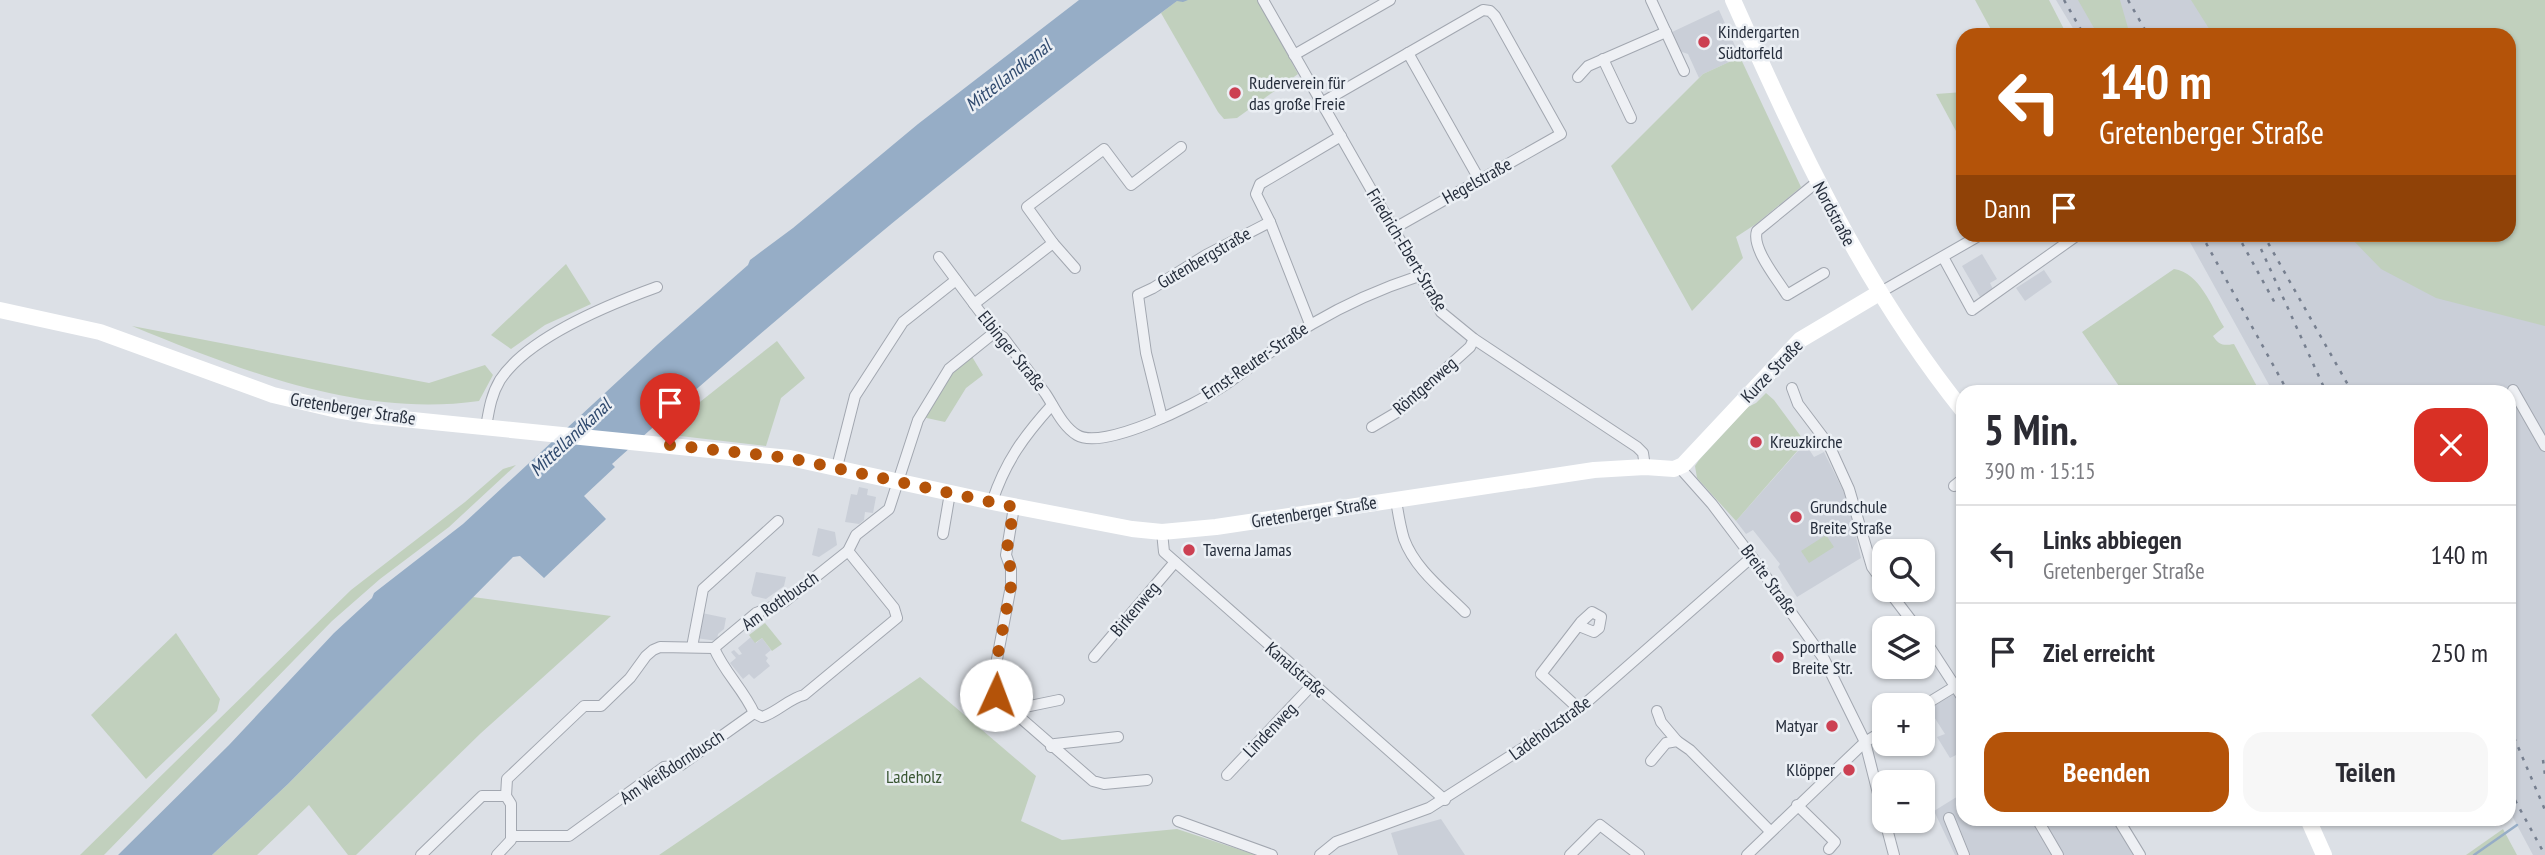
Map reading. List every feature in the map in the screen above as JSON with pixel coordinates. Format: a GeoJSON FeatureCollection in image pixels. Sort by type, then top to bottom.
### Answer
{"type":"FeatureCollection","features":[{"type":"Feature","properties":{"kind":"main road","name":"Nordstraße"},"geometry":{"type":"LineString","coordinates":[[1733,0],[1817,182],[1879,293],[1956,402]]}},
{"type":"Feature","properties":{"kind":"main road","name":"Kurze Straße"},"geometry":{"type":"LineString","coordinates":[[1680,468],[1800,340],[1879,293]]}},
{"type":"Feature","properties":{"kind":"main road","name":"Gretenberger Straße"},"geometry":{"type":"LineString","coordinates":[[0,310],[100,332],[244,386],[302,403],[373,416],[753,453],[836,467],[1014,507],[1161,532],[1216,527],[1594,470],[1680,468]]}},
{"type":"Feature","properties":{"kind":"main road"},"geometry":{"type":"LineString","coordinates":[[2311,826],[2325,855]]}},
{"type":"Feature","properties":{"kind":"street","name":"Friedrich-Ebert-Straße"},"geometry":{"type":"LineString","coordinates":[[1263,0],[1441,312],[1474,340],[1637,447],[1643,453],[1646,467]]}},
{"type":"Feature","properties":{"kind":"street"},"geometry":{"type":"LineString","coordinates":[[1294,55],[1390,0]]}},
{"type":"Feature","properties":{"kind":"street"},"geometry":{"type":"LineString","coordinates":[[1651,0],[1684,71]]}},
{"type":"Feature","properties":{"kind":"street","name":"Hegelstraße"},"geometry":{"type":"LineString","coordinates":[[1393,229],[1561,134],[1490,11],[1483,10],[1408,53]]}},
{"type":"Feature","properties":{"kind":"street"},"geometry":{"type":"LineString","coordinates":[[1578,77],[1588,66],[1666,32]]}},
{"type":"Feature","properties":{"kind":"street"},"geometry":{"type":"LineString","coordinates":[[1323,102],[1408,53],[1479,179]]}},
{"type":"Feature","properties":{"kind":"street"},"geometry":{"type":"LineString","coordinates":[[1603,59],[1631,118]]}},
{"type":"Feature","properties":{"kind":"street"},"geometry":{"type":"LineString","coordinates":[[1311,324],[1256,194],[1260,184],[1340,136]]}},
{"type":"Feature","properties":{"kind":"street"},"geometry":{"type":"LineString","coordinates":[[1075,268],[1027,207],[1104,149],[1131,185],[1181,147]]}},
{"type":"Feature","properties":{"kind":"street"},"geometry":{"type":"LineString","coordinates":[[1817,182],[1757,231],[1755,237],[1757,248],[1787,295],[1824,273]]}},
{"type":"Feature","properties":{"kind":"street","name":"Gutenbergstraße"},"geometry":{"type":"LineString","coordinates":[[1162,418],[1146,354],[1138,295],[1270,222]]}},
{"type":"Feature","properties":{"kind":"street"},"geometry":{"type":"LineString","coordinates":[[1879,293],[1968,242]]}},
{"type":"Feature","properties":{"kind":"street"},"geometry":{"type":"LineString","coordinates":[[1943,257],[1972,310],[2068,242]]}},
{"type":"Feature","properties":{"kind":"street"},"geometry":{"type":"LineString","coordinates":[[974,304],[1054,243]]}},
{"type":"Feature","properties":{"kind":"street","name":"Elbinger Straße"},"geometry":{"type":"LineString","coordinates":[[939,257],[995,332],[1003,337],[1070,429],[1078,436],[1089,439]]}},
{"type":"Feature","properties":{"kind":"street","name":"Ernst-Reuter-Straße"},"geometry":{"type":"LineString","coordinates":[[1089,439],[1105,438],[1162,418],[1217,390],[1311,324],[1354,301],[1419,276]]}},
{"type":"Feature","properties":{"kind":"street"},"geometry":{"type":"LineString","coordinates":[[836,467],[855,396],[903,322],[956,280]]}},
{"type":"Feature","properties":{"kind":"street"},"geometry":{"type":"LineString","coordinates":[[486,427],[492,397],[499,382],[524,356],[596,311],[657,287]]}},
{"type":"Feature","properties":{"kind":"street","name":"Am Rothbusch"},"geometry":{"type":"LineString","coordinates":[[714,648],[756,614],[784,602],[848,551],[856,535],[889,509],[918,420],[950,369],[995,332]]}},
{"type":"Feature","properties":{"kind":"street","name":"Röntgenweg"},"geometry":{"type":"LineString","coordinates":[[1372,427],[1399,411],[1470,347],[1474,340]]}},
{"type":"Feature","properties":{"kind":"street"},"geometry":{"type":"LineString","coordinates":[[1792,388],[1798,404],[1829,445],[1849,489],[1872,567]]}},
{"type":"Feature","properties":{"kind":"street"},"geometry":{"type":"LineString","coordinates":[[2516,395],[2545,446]]}},
{"type":"Feature","properties":{"kind":"street"},"geometry":{"type":"LineString","coordinates":[[992,502],[1003,469],[1027,433],[1052,405]]}},
{"type":"Feature","properties":{"kind":"street","name":"Breite Straße"},"geometry":{"type":"LineString","coordinates":[[1680,468],[1752,556],[1824,659],[1865,742],[1872,770]]}},
{"type":"Feature","properties":{"kind":"street"},"geometry":{"type":"LineString","coordinates":[[943,534],[950,493]]}},
{"type":"Feature","properties":{"kind":"street"},"geometry":{"type":"LineString","coordinates":[[1396,500],[1404,537],[1418,565],[1465,612]]}},
{"type":"Feature","properties":{"kind":"street"},"geometry":{"type":"LineString","coordinates":[[1014,507],[1006,555],[1011,569],[1011,586],[993,680],[996,695],[1051,747],[1093,781],[1104,784],[1147,780]]}},
{"type":"Feature","properties":{"kind":"street"},"geometry":{"type":"LineString","coordinates":[[692,647],[703,589],[778,522]]}},
{"type":"Feature","properties":{"kind":"street","name":"Kanalstraße"},"geometry":{"type":"LineString","coordinates":[[1161,532],[1164,552],[1445,800]]}},
{"type":"Feature","properties":{"kind":"street","name":"Am Weißdornbusch"},"geometry":{"type":"LineString","coordinates":[[511,836],[569,836],[664,767],[681,765],[754,713],[762,717],[775,713],[794,698],[804,695],[897,618],[894,608],[848,551]]}},
{"type":"Feature","properties":{"kind":"street","name":"Ladeholzstraße"},"geometry":{"type":"LineString","coordinates":[[1320,855],[1336,842],[1445,800],[1579,709],[1752,556]]}},
{"type":"Feature","properties":{"kind":"street","name":"Birkenweg"},"geometry":{"type":"LineString","coordinates":[[1094,657],[1175,562]]}},
{"type":"Feature","properties":{"kind":"street"},"geometry":{"type":"LineString","coordinates":[[1897,602],[1908,616]]}},
{"type":"Feature","properties":{"kind":"street"},"geometry":{"type":"LineString","coordinates":[[1579,626],[1541,674],[1579,709]]}},
{"type":"Feature","properties":{"kind":"street"},"geometry":{"type":"LineString","coordinates":[[497,855],[509,843],[511,836],[512,804],[506,796],[507,779],[584,706],[601,706],[630,678],[646,656],[660,647],[714,648],[754,713]]}},
{"type":"Feature","properties":{"kind":"street"},"geometry":{"type":"LineString","coordinates":[[1935,653],[1956,680]]}},
{"type":"Feature","properties":{"kind":"street","name":"Lindenweg"},"geometry":{"type":"LineString","coordinates":[[1227,775],[1313,684]]}},
{"type":"Feature","properties":{"kind":"street"},"geometry":{"type":"LineString","coordinates":[[1935,699],[1956,686]]}},
{"type":"Feature","properties":{"kind":"street"},"geometry":{"type":"LineString","coordinates":[[1011,710],[1059,700]]}},
{"type":"Feature","properties":{"kind":"street"},"geometry":{"type":"LineString","coordinates":[[1657,711],[1661,722],[1677,741],[1690,750],[1770,831]]}},
{"type":"Feature","properties":{"kind":"street"},"geometry":{"type":"LineString","coordinates":[[1051,747],[1055,744],[1118,737]]}},
{"type":"Feature","properties":{"kind":"street"},"geometry":{"type":"LineString","coordinates":[[1747,855],[1797,805],[1872,738]]}},
{"type":"Feature","properties":{"kind":"street"},"geometry":{"type":"LineString","coordinates":[[1651,761],[1666,743],[1677,741]]}},
{"type":"Feature","properties":{"kind":"street"},"geometry":{"type":"LineString","coordinates":[[421,855],[482,796],[506,796]]}},
{"type":"Feature","properties":{"kind":"street"},"geometry":{"type":"LineString","coordinates":[[1797,805],[1835,842],[1829,849]]}},
{"type":"Feature","properties":{"kind":"street"},"geometry":{"type":"LineString","coordinates":[[1949,818],[1964,855]]}},
{"type":"Feature","properties":{"kind":"street"},"geometry":{"type":"LineString","coordinates":[[1178,821],[1272,855]]}},
{"type":"Feature","properties":{"kind":"street"},"geometry":{"type":"LineString","coordinates":[[1570,855],[1600,825],[1639,855]]}},
{"type":"Feature","properties":{"kind":"street"},"geometry":{"type":"LineString","coordinates":[[2042,826],[2058,855]]}},
{"type":"Feature","properties":{"kind":"street"},"geometry":{"type":"LineString","coordinates":[[2122,826],[2140,855]]}},
{"type":"Feature","properties":{"kind":"street","name":"Breite Straße"},"geometry":{"type":"LineString","coordinates":[[1888,833],[1894,855]]}},
{"type":"Feature","properties":{"kind":"shaded area"},"geometry":{"type":"Polygon","coordinates":[[[2056,0],[2545,0],[2545,855],[2533,855],[2516,823],[2516,385],[2269,385],[2190,242],[2516,242],[2516,28],[2073,28],[2056,0]]]}},
{"type":"Feature","properties":{"kind":"shaded area","name":"Kindergarten Südtorfeld"},"geometry":{"type":"Polygon","coordinates":[[[1719,10],[1740,57],[1699,78],[1688,54],[1679,51],[1670,33],[1719,10]]]}},
{"type":"Feature","properties":{"kind":"shaded area"},"geometry":{"type":"Polygon","coordinates":[[[1982,254],[1997,279],[1990,283],[1993,289],[1980,297],[1962,266],[1982,254]]]}},
{"type":"Feature","properties":{"kind":"shaded area"},"geometry":{"type":"Polygon","coordinates":[[[2044,270],[2052,282],[2025,301],[2016,288],[2044,270]]]}},
{"type":"Feature","properties":{"kind":"shaded area","name":"Grundschule Breite Straße"},"geometry":{"type":"Polygon","coordinates":[[[1805,443],[1814,457],[1824,452],[1847,498],[1861,558],[1797,597],[1778,567],[1780,564],[1753,530],[1746,534],[1736,521],[1805,443]]]}},
{"type":"Feature","properties":{"kind":"shaded area"},"geometry":{"type":"Polygon","coordinates":[[[859,487],[868,489],[867,495],[876,497],[873,513],[865,512],[864,520],[859,524],[845,522],[851,494],[857,495],[859,487]]]}},
{"type":"Feature","properties":{"kind":"shaded area"},"geometry":{"type":"Polygon","coordinates":[[[818,528],[835,532],[837,545],[819,557],[812,555],[818,528]]]}},
{"type":"Feature","properties":{"kind":"shaded area"},"geometry":{"type":"Polygon","coordinates":[[[756,572],[786,577],[784,586],[766,599],[753,596],[751,593],[756,572]]]}},
{"type":"Feature","properties":{"kind":"shaded area"},"geometry":{"type":"Polygon","coordinates":[[[702,613],[726,618],[724,629],[718,634],[717,641],[696,638],[702,613]]]}},
{"type":"Feature","properties":{"kind":"shaded area"},"geometry":{"type":"Polygon","coordinates":[[[751,637],[756,643],[762,638],[771,650],[765,655],[770,666],[754,679],[749,674],[743,679],[730,663],[736,658],[731,652],[734,650],[739,655],[742,654],[738,648],[751,637]]]}},
{"type":"Feature","properties":{"kind":"shaded area"},"geometry":{"type":"Polygon","coordinates":[[[1956,693],[1956,755],[1950,758],[1937,737],[1945,734],[1935,718],[1935,705],[1956,693]]]}},
{"type":"Feature","properties":{"kind":"shaded area"},"geometry":{"type":"Polygon","coordinates":[[[1956,797],[1956,826],[2122,826],[2140,855],[1955,855],[1935,810],[1956,797]]]}},
{"type":"Feature","properties":{"kind":"shaded area"},"geometry":{"type":"Polygon","coordinates":[[[1441,819],[1465,855],[1398,855],[1391,833],[1441,819]]]}},
{"type":"Feature","properties":{"kind":"green space"},"geometry":{"type":"Polygon","coordinates":[[[1178,0],[1258,0],[1298,74],[1237,118],[1224,119],[1161,13],[1178,0]]]}},
{"type":"Feature","properties":{"kind":"green space"},"geometry":{"type":"Polygon","coordinates":[[[1975,0],[2049,0],[2063,28],[1990,28],[1975,0]]]}},
{"type":"Feature","properties":{"kind":"green space"},"geometry":{"type":"Polygon","coordinates":[[[2078,0],[2120,0],[2128,28],[2094,28],[2078,0]]]}},
{"type":"Feature","properties":{"kind":"green space"},"geometry":{"type":"Polygon","coordinates":[[[2191,0],[2545,0],[2545,326],[2436,298],[2381,269],[2355,242],[2516,242],[2516,28],[2209,28],[2191,0]]]}},
{"type":"Feature","properties":{"kind":"green space"},"geometry":{"type":"Polygon","coordinates":[[[1740,57],[1801,187],[1736,237],[1743,258],[1692,311],[1611,166],[1703,74],[1740,57]]]}},
{"type":"Feature","properties":{"kind":"green space"},"geometry":{"type":"Polygon","coordinates":[[[1956,93],[1956,131],[1936,94],[1956,93]]]}},
{"type":"Feature","properties":{"kind":"green space"},"geometry":{"type":"Polygon","coordinates":[[[566,264],[591,304],[545,325],[511,349],[491,335],[566,264]]]}},
{"type":"Feature","properties":{"kind":"green space"},"geometry":{"type":"Polygon","coordinates":[[[2174,269],[2191,277],[2204,292],[2224,327],[2213,336],[2222,344],[2234,344],[2256,385],[2118,385],[2082,332],[2174,269]]]}},
{"type":"Feature","properties":{"kind":"green space"},"geometry":{"type":"Polygon","coordinates":[[[132,326],[429,383],[485,365],[493,375],[479,401],[389,403],[345,396],[258,374],[132,326]]]}},
{"type":"Feature","properties":{"kind":"green space"},"geometry":{"type":"Polygon","coordinates":[[[777,341],[805,378],[781,398],[766,446],[662,432],[777,341]]]}},
{"type":"Feature","properties":{"kind":"green space"},"geometry":{"type":"Polygon","coordinates":[[[971,355],[983,375],[966,388],[945,422],[922,417],[953,370],[971,355]]]}},
{"type":"Feature","properties":{"kind":"green space"},"geometry":{"type":"Polygon","coordinates":[[[1766,393],[1805,442],[1736,521],[1697,478],[1695,466],[1748,407],[1766,393]]]}},
{"type":"Feature","properties":{"kind":"green space"},"geometry":{"type":"Polygon","coordinates":[[[516,465],[449,527],[380,579],[332,621],[104,855],[80,855],[351,590],[465,502],[503,469],[516,465]]]}},
{"type":"Feature","properties":{"kind":"green space"},"geometry":{"type":"Polygon","coordinates":[[[1826,535],[1834,547],[1809,563],[1801,551],[1826,535]]]}},
{"type":"Feature","properties":{"kind":"green space"},"geometry":{"type":"Polygon","coordinates":[[[473,597],[611,616],[481,733],[356,855],[348,855],[309,805],[257,855],[212,855],[288,784],[473,597]]]}},
{"type":"Feature","properties":{"kind":"green space"},"geometry":{"type":"Polygon","coordinates":[[[765,623],[782,644],[772,651],[762,638],[755,643],[749,635],[765,623]]]}},
{"type":"Feature","properties":{"kind":"green space"},"geometry":{"type":"Polygon","coordinates":[[[176,633],[220,699],[217,711],[146,779],[91,715],[176,633]]]}},
{"type":"Feature","properties":{"kind":"green space","name":"Ladeholz"},"geometry":{"type":"Polygon","coordinates":[[[920,677],[1036,776],[1021,821],[1062,840],[1177,829],[1256,855],[659,855],[920,677]]]}},
{"type":"Feature","properties":{"kind":"green space"},"geometry":{"type":"Polygon","coordinates":[[[2503,829],[2517,855],[2466,855],[2503,829]]]}},
{"type":"Feature","properties":{"kind":"water","name":"Mittellandkanal"},"geometry":{"type":"Polygon","coordinates":[[[1079,0],[1188,0],[1177,1],[960,168],[680,403],[612,464],[615,467],[584,496],[606,519],[603,522],[544,578],[520,556],[513,557],[288,784],[212,855],[118,855],[229,745],[374,593],[463,524],[748,265],[750,260],[793,228],[918,124],[1079,0]]]}},
{"type":"Feature","properties":{"kind":"waterway"},"geometry":{"type":"LineString","coordinates":[[2474,855],[2516,826]]}},
{"type":"Feature","properties":{"kind":"railway"},"geometry":{"type":"LineString","coordinates":[[2064,0],[2080,28]]}},
{"type":"Feature","properties":{"kind":"railway"},"geometry":{"type":"LineString","coordinates":[[2128,0],[2144,28]]}},
{"type":"Feature","properties":{"kind":"railway"},"geometry":{"type":"LineString","coordinates":[[2205,242],[2284,385]]}},
{"type":"Feature","properties":{"kind":"railway"},"geometry":{"type":"LineString","coordinates":[[2241,242],[2276,305]]}},
{"type":"Feature","properties":{"kind":"railway"},"geometry":{"type":"LineString","coordinates":[[2268,242],[2348,385]]}},
{"type":"Feature","properties":{"kind":"railway"},"geometry":{"type":"LineString","coordinates":[[2261,249],[2323,385]]}},
{"type":"Feature","properties":{"kind":"railway"},"geometry":{"type":"LineString","coordinates":[[2516,742],[2545,810]]}},
{"type":"Feature","properties":{"kind":"railway"},"geometry":{"type":"LineString","coordinates":[[2543,760],[2545,775]]}},
{"type":"Feature","properties":{"kind":"railway"},"geometry":{"type":"LineString","coordinates":[[2516,802],[2545,855]]}},
{"type":"Feature","properties":{"kind":"place","name":"Kindergarten Südtorfeld"},"geometry":{"type":"Point","coordinates":[1704,42]}},
{"type":"Feature","properties":{"kind":"place","name":"Ruderverein für das große Freie"},"geometry":{"type":"Point","coordinates":[1235,93]}},
{"type":"Feature","properties":{"kind":"place","name":"Kreuzkirche"},"geometry":{"type":"Point","coordinates":[1756,442]}},
{"type":"Feature","properties":{"kind":"place","name":"Grundschule Breite Straße"},"geometry":{"type":"Point","coordinates":[1796,517]}},
{"type":"Feature","properties":{"kind":"place","name":"Taverna Jamas"},"geometry":{"type":"Point","coordinates":[1189,550]}},
{"type":"Feature","properties":{"kind":"place","name":"Sporthalle Breite Str."},"geometry":{"type":"Point","coordinates":[1778,657]}},
{"type":"Feature","properties":{"kind":"place","name":"Matyar"},"geometry":{"type":"Point","coordinates":[1832,726]}},
{"type":"Feature","properties":{"kind":"place","name":"Klöpper"},"geometry":{"type":"Point","coordinates":[1849,770]}},
{"type":"Feature","properties":{"kind":"route"},"geometry":{"type":"LineString","coordinates":[[670,445],[790,458],[1014,507],[1006,543],[1012,577],[993,680],[996,695]]}}]}
